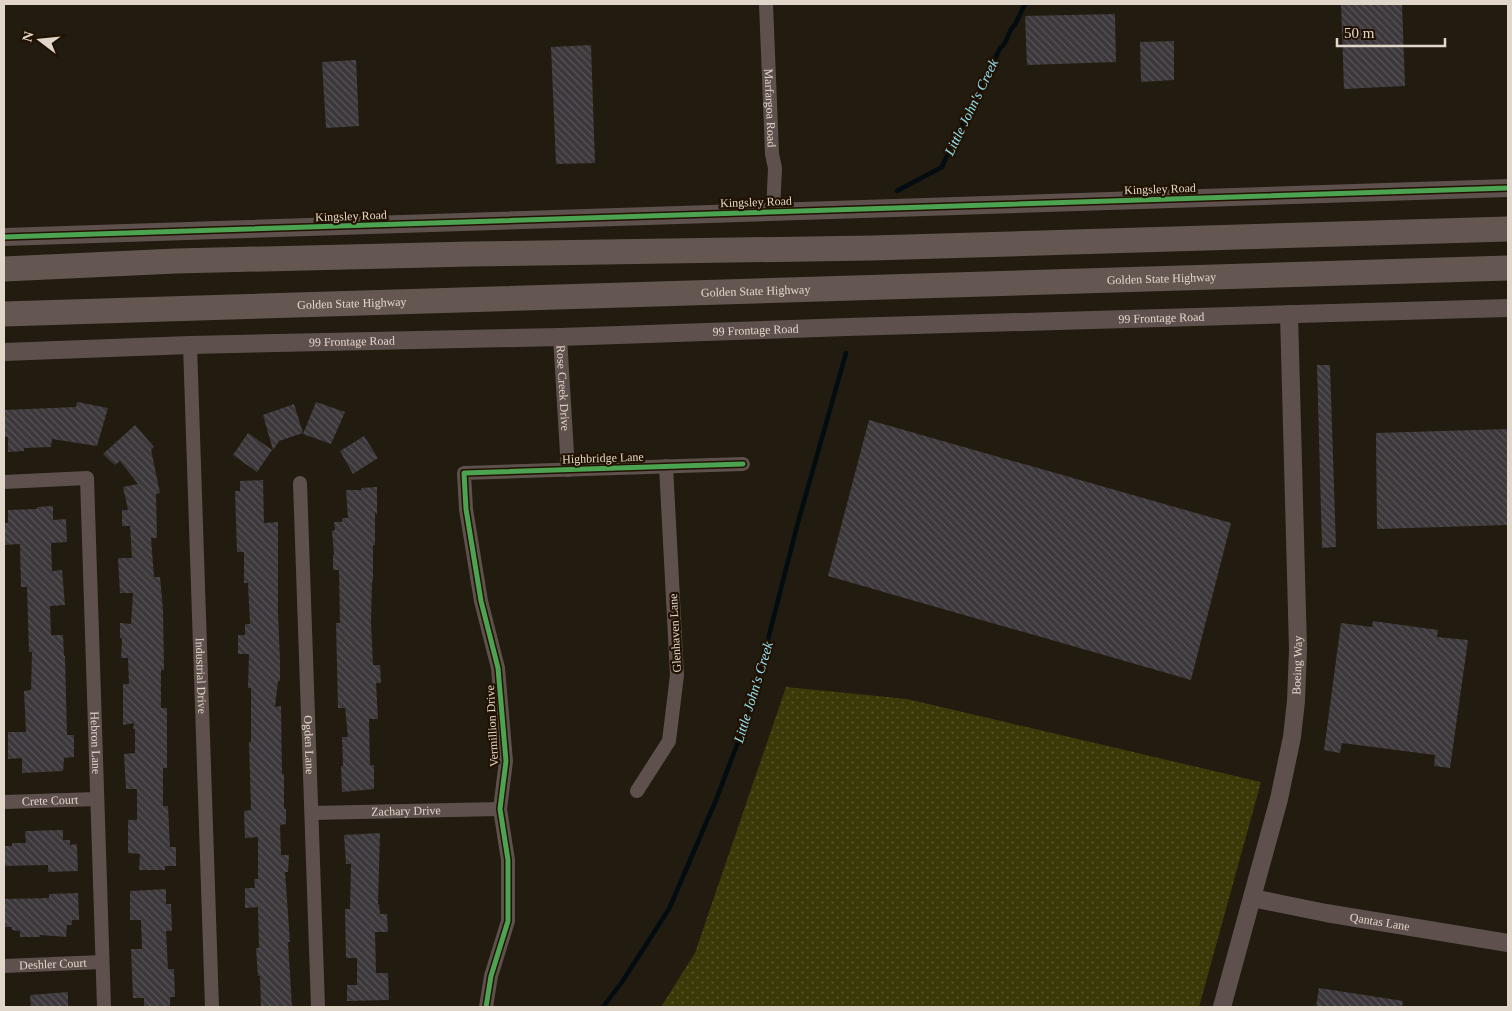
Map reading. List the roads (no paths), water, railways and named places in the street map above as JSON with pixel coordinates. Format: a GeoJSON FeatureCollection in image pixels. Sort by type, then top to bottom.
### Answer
{"type":"FeatureCollection","features":[{"type":"Feature","properties":{"kind":"highway"},"geometry":{"type":"LineString","coordinates":[[4,269],[176,261],[470,254],[872,248],[1508,229]]}},
{"type":"Feature","properties":{"kind":"highway","name":"Golden State Highway"},"geometry":{"type":"LineString","coordinates":[[4,314],[1508,268]]}},
{"type":"Feature","properties":{"kind":"street","name":"Marfargoa Road"},"geometry":{"type":"LineString","coordinates":[[766,4],[772,154],[775,168],[773,212]]}},
{"type":"Feature","properties":{"kind":"street","name":"Kingsley Road"},"geometry":{"type":"LineString","coordinates":[[4,237],[1508,188]]}},
{"type":"Feature","properties":{"kind":"street","name":"99 Frontage Road"},"geometry":{"type":"LineString","coordinates":[[4,352],[190,345],[560,337],[1508,308]]}},
{"type":"Feature","properties":{"kind":"street","name":"Boeing Way"},"geometry":{"type":"LineString","coordinates":[[1222,1007],[1279,799],[1292,737],[1296,701],[1298,649],[1289,314]]}},
{"type":"Feature","properties":{"kind":"street","name":"Rose Creek Drive"},"geometry":{"type":"LineString","coordinates":[[560,337],[568,470]]}},
{"type":"Feature","properties":{"kind":"street","name":"Industrial Drive"},"geometry":{"type":"LineString","coordinates":[[190,345],[212,1007]]}},
{"type":"Feature","properties":{"kind":"street","name":"Highbridge Lane"},"geometry":{"type":"LineString","coordinates":[[464,473],[744,464]]}},
{"type":"Feature","properties":{"kind":"street","name":"Glenhaven Lane"},"geometry":{"type":"LineString","coordinates":[[637,791],[669,742],[678,676],[666,466]]}},
{"type":"Feature","properties":{"kind":"street","name":"Vermillion Drive"},"geometry":{"type":"LineString","coordinates":[[464,473],[466,508],[481,601],[498,668],[506,761],[500,809],[508,860],[508,921],[491,976],[486,1007]]}},
{"type":"Feature","properties":{"kind":"street","name":"Hebron Lane"},"geometry":{"type":"LineString","coordinates":[[4,482],[87,478],[104,1007]]}},
{"type":"Feature","properties":{"kind":"street","name":"Ogden Lane"},"geometry":{"type":"LineString","coordinates":[[300,483],[318,1007]]}},
{"type":"Feature","properties":{"kind":"street","name":"Crete Court"},"geometry":{"type":"LineString","coordinates":[[4,802],[97,799]]}},
{"type":"Feature","properties":{"kind":"street","name":"Zachary Drive"},"geometry":{"type":"LineString","coordinates":[[312,813],[500,809]]}},
{"type":"Feature","properties":{"kind":"street","name":"Qantas Lane"},"geometry":{"type":"LineString","coordinates":[[1252,898],[1326,913],[1508,943]]}},
{"type":"Feature","properties":{"kind":"street","name":"Deshler Court"},"geometry":{"type":"LineString","coordinates":[[4,966],[102,962]]}},
{"type":"Feature","properties":{"kind":"waterway","name":"Little John's Creek"},"geometry":{"type":"LineString","coordinates":[[897,191],[942,167],[977,93],[980,91],[1000,48],[1005,43],[1025,4]]}},
{"type":"Feature","properties":{"kind":"waterway","name":"Little John's Creek"},"geometry":{"type":"LineString","coordinates":[[603,1007],[622,982],[669,909],[716,800],[750,710],[797,526],[846,353]]}}]}
